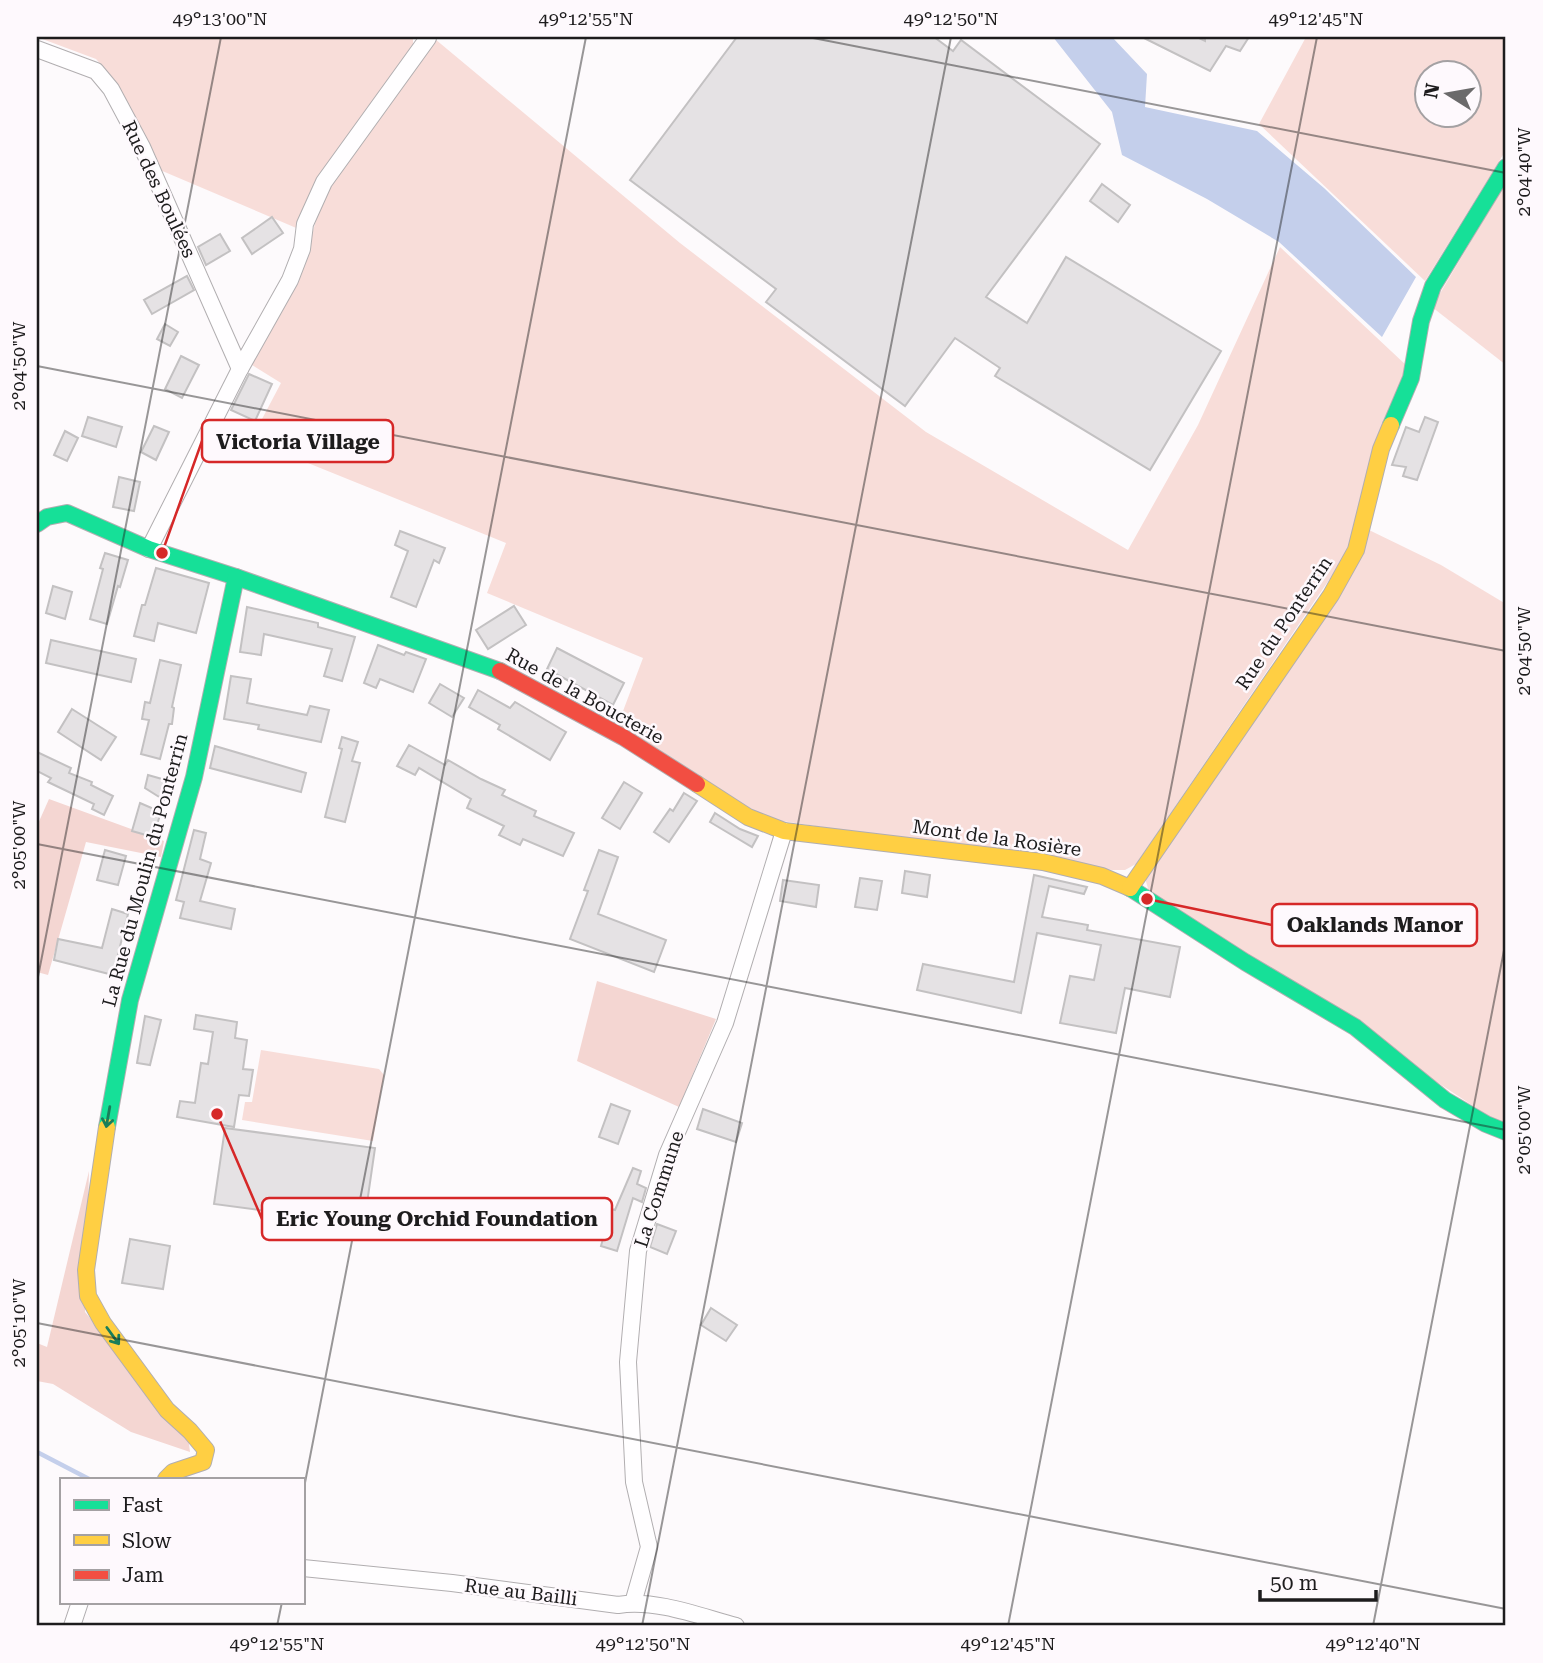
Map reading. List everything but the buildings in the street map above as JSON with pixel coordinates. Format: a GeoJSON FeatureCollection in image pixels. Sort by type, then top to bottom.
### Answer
{"type":"FeatureCollection","features":[{"type":"Feature","properties":{"kind":"street"},"geometry":{"type":"LineString","coordinates":[[149,549],[240,369],[290,280],[302,249],[305,224],[324,182],[426,37]]}},
{"type":"Feature","properties":{"kind":"street","name":"Rue des Boulées"},"geometry":{"type":"LineString","coordinates":[[37,49],[96,71],[111,89],[142,147],[240,369]]}},
{"type":"Feature","properties":{"kind":"street","name":"Rue du Ponterrin"},"geometry":{"type":"LineString","coordinates":[[1130,888],[1331,595],[1356,550],[1381,449],[1411,378],[1421,321],[1433,286],[1506,167]]}},
{"type":"Feature","properties":{"kind":"street","name":"Rue de la Boucterie"},"geometry":{"type":"LineString","coordinates":[[37,524],[47,517],[67,513],[149,549],[236,577],[500,671],[623,737],[748,817],[784,831]]}},
{"type":"Feature","properties":{"kind":"street","name":"La Rue du Moulin du Ponterrin"},"geometry":{"type":"LineString","coordinates":[[167,1478],[173,1472],[203,1462],[206,1450],[167,1410],[103,1322],[89,1296],[86,1270],[98,1176],[130,1000],[194,777],[236,577]]}},
{"type":"Feature","properties":{"kind":"street","name":"Mont de la Rosière"},"geometry":{"type":"LineString","coordinates":[[784,831],[1043,862],[1102,876],[1130,888],[1245,962],[1355,1027],[1445,1100],[1486,1124],[1506,1132]]}},
{"type":"Feature","properties":{"kind":"street","name":"La Commune"},"geometry":{"type":"LineString","coordinates":[[633,1603],[649,1547],[634,1482],[628,1362],[638,1251],[667,1155],[725,1023],[784,831]]}},
{"type":"Feature","properties":{"kind":"street","name":"Rue au Bailli"},"geometry":{"type":"LineString","coordinates":[[304,1569],[452,1583],[618,1605],[633,1603],[683,1612],[736,1626]]}},
{"type":"Feature","properties":{"kind":"street"},"geometry":{"type":"LineString","coordinates":[[72,1626],[78,1604]]}},
{"type":"Feature","properties":{"kind":"shaded area"},"geometry":{"type":"Polygon","coordinates":[[[37,37],[413,37],[413,49],[301,230],[160,170],[113,78],[96,59],[37,37]]]}},
{"type":"Feature","properties":{"kind":"shaded area"},"geometry":{"type":"Polygon","coordinates":[[[1306,37],[1506,37],[1506,150],[1425,281],[1259,124],[1306,37]]]}},
{"type":"Feature","properties":{"kind":"shaded area"},"geometry":{"type":"Polygon","coordinates":[[[435,39],[680,243],[926,432],[1128,550],[1198,425],[1280,247],[1407,366],[1348,552],[1136,864],[1125,870],[1112,870],[775,820],[737,803],[617,727],[643,658],[487,593],[506,543],[251,440],[281,383],[249,363],[302,270],[322,199],[333,178],[435,39]]]}},
{"type":"Feature","properties":{"kind":"shaded area"},"geometry":{"type":"Polygon","coordinates":[[[1506,182],[1506,365],[1432,307],[1506,182]]]}},
{"type":"Feature","properties":{"kind":"shaded area"},"geometry":{"type":"Polygon","coordinates":[[[1369,530],[1441,565],[1506,604],[1506,1125],[1496,1121],[1149,892],[1145,878],[1369,530]]]}},
{"type":"Feature","properties":{"kind":"shaded area"},"geometry":{"type":"Polygon","coordinates":[[[49,799],[164,841],[161,857],[86,842],[48,975],[37,972],[37,826],[49,799]]]}},
{"type":"Feature","properties":{"kind":"shaded area"},"geometry":{"type":"Polygon","coordinates":[[[597,981],[716,1019],[679,1107],[577,1061],[597,981]]]}},
{"type":"Feature","properties":{"kind":"shaded area"},"geometry":{"type":"Polygon","coordinates":[[[261,1050],[379,1069],[384,1075],[373,1141],[242,1120],[245,1102],[252,1102],[261,1050]]]}},
{"type":"Feature","properties":{"kind":"shaded area"},"geometry":{"type":"Polygon","coordinates":[[[89,1171],[85,1312],[188,1436],[190,1452],[131,1432],[53,1384],[37,1381],[37,1343],[47,1347],[89,1171]]]}},
{"type":"Feature","properties":{"kind":"water"},"geometry":{"type":"Polygon","coordinates":[[[1053,37],[1112,37],[1147,74],[1145,107],[1257,131],[1324,188],[1416,277],[1382,337],[1279,242],[1207,199],[1122,155],[1112,112],[1053,37]]]}},
{"type":"Feature","properties":{"kind":"waterway"},"geometry":{"type":"LineString","coordinates":[[37,1452],[87,1478]]}},
{"type":"Feature","properties":{"kind":"traffic: fast"},"geometry":{"type":"LineString","coordinates":[[1391,425],[1411,378],[1421,321],[1433,286],[1506,167]]}},
{"type":"Feature","properties":{"kind":"traffic: fast"},"geometry":{"type":"LineString","coordinates":[[37,524],[47,517],[67,513],[149,549],[236,577],[500,671]]}},
{"type":"Feature","properties":{"kind":"traffic: fast"},"geometry":{"type":"LineString","coordinates":[[107,1127],[130,1000],[194,777],[236,577]]}},
{"type":"Feature","properties":{"kind":"traffic: fast"},"geometry":{"type":"LineString","coordinates":[[1130,888],[1245,962],[1355,1027],[1445,1100],[1486,1124],[1506,1132]]}},
{"type":"Feature","properties":{"kind":"traffic: slow"},"geometry":{"type":"LineString","coordinates":[[1130,888],[1331,595],[1356,550],[1381,449],[1391,425]]}},
{"type":"Feature","properties":{"kind":"traffic: slow"},"geometry":{"type":"LineString","coordinates":[[697,784],[748,817],[784,831],[1043,862],[1102,876],[1130,888]]}},
{"type":"Feature","properties":{"kind":"traffic: slow"},"geometry":{"type":"LineString","coordinates":[[107,1127],[86,1270],[88,1296],[103,1323],[167,1410],[206,1450],[203,1462],[173,1472],[167,1478]]}},
{"type":"Feature","properties":{"kind":"traffic: jam"},"geometry":{"type":"LineString","coordinates":[[500,671],[623,737],[697,784]]}},
{"type":"Feature","properties":{"kind":"place","name":"Victoria Village"},"geometry":{"type":"Point","coordinates":[162,553]}},
{"type":"Feature","properties":{"kind":"place","name":"Oaklands Manor"},"geometry":{"type":"Point","coordinates":[1147,899]}},
{"type":"Feature","properties":{"kind":"place","name":"Eric Young Orchid Foundation"},"geometry":{"type":"Point","coordinates":[217,1114]}}]}
